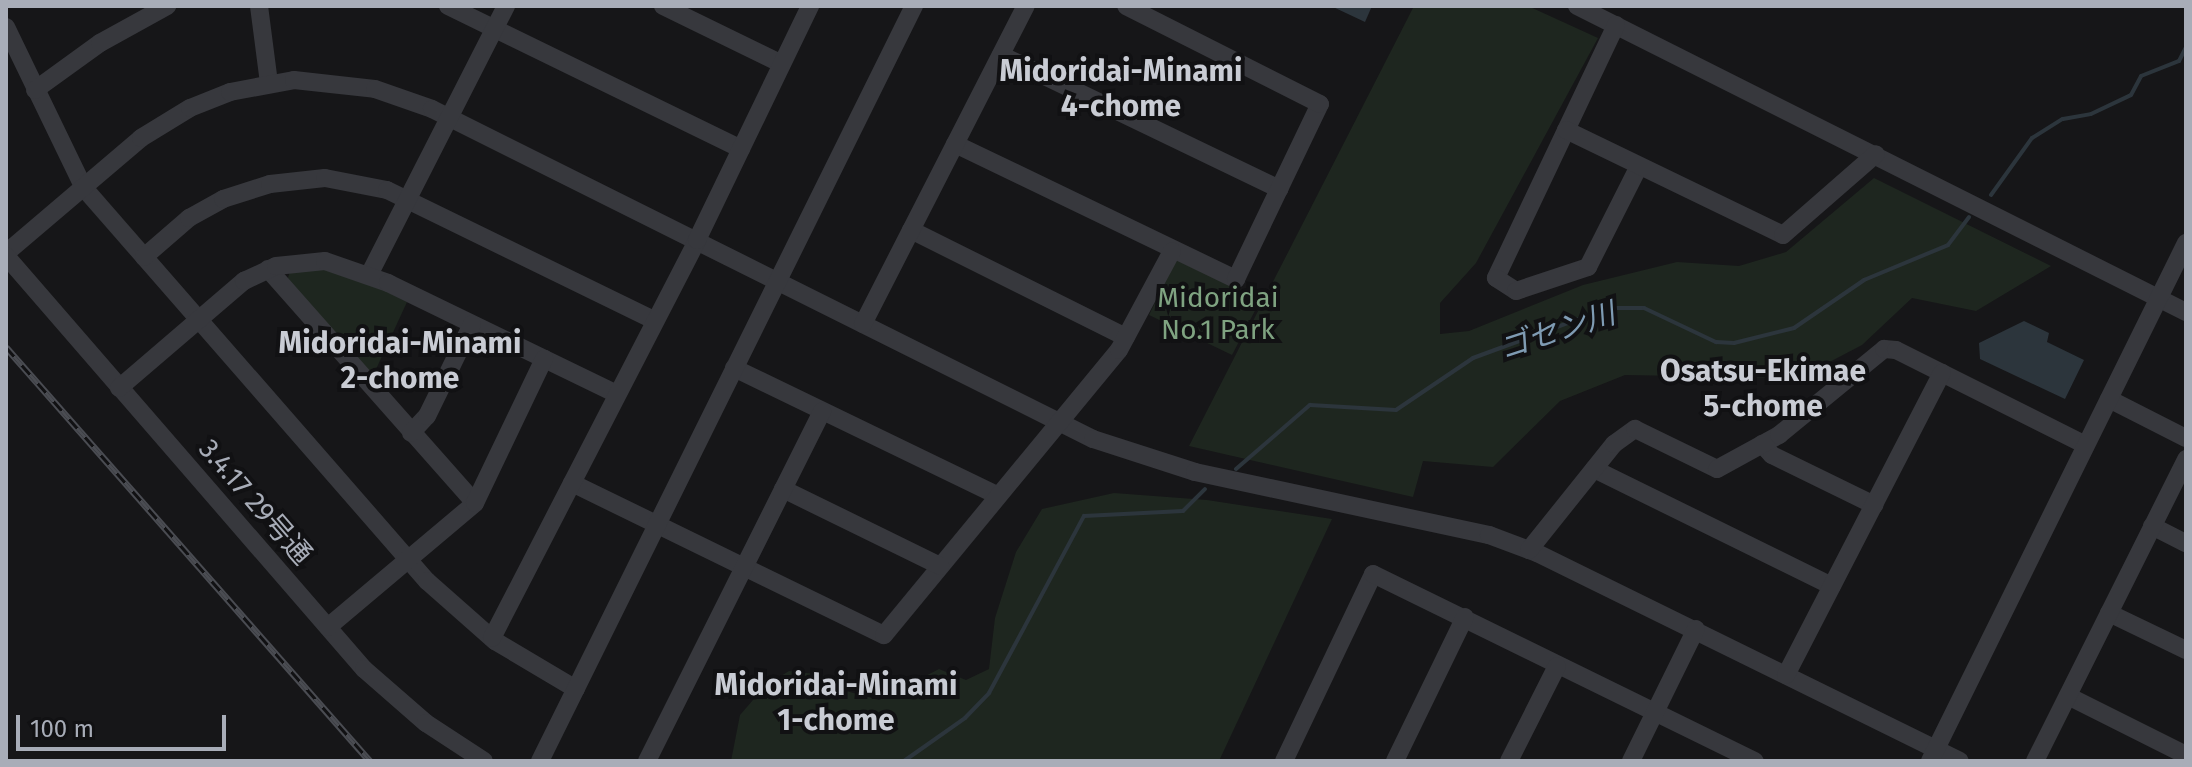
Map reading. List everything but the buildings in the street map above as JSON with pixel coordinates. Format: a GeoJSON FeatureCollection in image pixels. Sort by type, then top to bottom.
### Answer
{"type":"FeatureCollection","features":[{"type":"Feature","properties":{"kind":"street"},"geometry":{"type":"LineString","coordinates":[[35,90],[100,43],[167,6]]}},
{"type":"Feature","properties":{"kind":"street"},"geometry":{"type":"LineString","coordinates":[[259,6],[269,83]]}},
{"type":"Feature","properties":{"kind":"street"},"geometry":{"type":"LineString","coordinates":[[448,6],[741,149]]}},
{"type":"Feature","properties":{"kind":"street"},"geometry":{"type":"LineString","coordinates":[[369,275],[506,6]]}},
{"type":"Feature","properties":{"kind":"street"},"geometry":{"type":"LineString","coordinates":[[663,6],[782,64]]}},
{"type":"Feature","properties":{"kind":"street"},"geometry":{"type":"LineString","coordinates":[[492,638],[697,240],[810,6]]}},
{"type":"Feature","properties":{"kind":"street"},"geometry":{"type":"LineString","coordinates":[[540,761],[914,6]]}},
{"type":"Feature","properties":{"kind":"street"},"geometry":{"type":"LineString","coordinates":[[863,324],[1026,6]]}},
{"type":"Feature","properties":{"kind":"street"},"geometry":{"type":"LineString","coordinates":[[955,144],[1172,251],[1236,279],[1320,104],[1126,6]]}},
{"type":"Feature","properties":{"kind":"street"},"geometry":{"type":"LineString","coordinates":[[1577,6],[2186,312]]}},
{"type":"Feature","properties":{"kind":"street"},"geometry":{"type":"LineString","coordinates":[[1616,25],[1496,278],[1516,291],[1588,267],[1639,166]]}},
{"type":"Feature","properties":{"kind":"street"},"geometry":{"type":"LineString","coordinates":[[6,27],[84,188],[409,560],[465,619],[576,689]]}},
{"type":"Feature","properties":{"kind":"street"},"geometry":{"type":"LineString","coordinates":[[1001,55],[1279,189]]}},
{"type":"Feature","properties":{"kind":"street"},"geometry":{"type":"LineString","coordinates":[[6,254],[174,116],[230,92],[269,83],[311,79],[354,84],[397,95],[778,279],[1093,439],[1195,472],[1489,535],[1529,550],[1696,629],[1933,755],[1960,761]]}},
{"type":"Feature","properties":{"kind":"street"},"geometry":{"type":"LineString","coordinates":[[1566,130],[1783,235],[1876,154]]}},
{"type":"Feature","properties":{"kind":"street"},"geometry":{"type":"LineString","coordinates":[[144,257],[205,208],[270,184],[325,178],[360,183],[408,200],[655,321]]}},
{"type":"Feature","properties":{"kind":"street"},"geometry":{"type":"LineString","coordinates":[[911,230],[1126,337]]}},
{"type":"Feature","properties":{"kind":"street"},"geometry":{"type":"LineString","coordinates":[[1933,755],[2186,243]]}},
{"type":"Feature","properties":{"kind":"street"},"geometry":{"type":"LineString","coordinates":[[572,483],[884,635],[1126,337],[1172,251]]}},
{"type":"Feature","properties":{"kind":"street","name":"3.4.17 29号通"},"geometry":{"type":"LineString","coordinates":[[6,254],[328,627],[407,708],[484,761]]}},
{"type":"Feature","properties":{"kind":"street"},"geometry":{"type":"LineString","coordinates":[[119,388],[229,291],[268,269],[325,261],[369,275],[617,394]]}},
{"type":"Feature","properties":{"kind":"street"},"geometry":{"type":"LineString","coordinates":[[268,269],[475,503]]}},
{"type":"Feature","properties":{"kind":"street"},"geometry":{"type":"LineString","coordinates":[[411,433],[427,416],[472,324]]}},
{"type":"Feature","properties":{"kind":"street"},"geometry":{"type":"LineString","coordinates":[[1529,550],[1594,469],[1635,429],[1717,469],[1762,444],[1875,352],[1896,350],[2086,445]]}},
{"type":"Feature","properties":{"kind":"street"},"geometry":{"type":"LineString","coordinates":[[328,627],[475,503],[544,359]]}},
{"type":"Feature","properties":{"kind":"street"},"geometry":{"type":"LineString","coordinates":[[734,368],[997,495]]}},
{"type":"Feature","properties":{"kind":"street"},"geometry":{"type":"LineString","coordinates":[[1786,675],[1942,373]]}},
{"type":"Feature","properties":{"kind":"street"},"geometry":{"type":"LineString","coordinates":[[2109,399],[2186,438]]}},
{"type":"Feature","properties":{"kind":"street"},"geometry":{"type":"LineString","coordinates":[[647,761],[822,411]]}},
{"type":"Feature","properties":{"kind":"street"},"geometry":{"type":"LineString","coordinates":[[1762,444],[1772,455],[1874,505]]}},
{"type":"Feature","properties":{"kind":"street"},"geometry":{"type":"LineString","coordinates":[[2035,761],[2186,459]]}},
{"type":"Feature","properties":{"kind":"street"},"geometry":{"type":"LineString","coordinates":[[1594,469],[1832,586]]}},
{"type":"Feature","properties":{"kind":"street"},"geometry":{"type":"LineString","coordinates":[[783,489],[940,566]]}},
{"type":"Feature","properties":{"kind":"street"},"geometry":{"type":"LineString","coordinates":[[2152,526],[2186,543]]}},
{"type":"Feature","properties":{"kind":"street"},"geometry":{"type":"LineString","coordinates":[[1284,761],[1373,574],[1747,759]]}},
{"type":"Feature","properties":{"kind":"street"},"geometry":{"type":"LineString","coordinates":[[2109,613],[2186,650]]}},
{"type":"Feature","properties":{"kind":"street"},"geometry":{"type":"LineString","coordinates":[[1395,761],[1465,617]]}},
{"type":"Feature","properties":{"kind":"street"},"geometry":{"type":"LineString","coordinates":[[1631,761],[1696,629]]}},
{"type":"Feature","properties":{"kind":"street"},"geometry":{"type":"LineString","coordinates":[[1509,761],[1557,666]]}},
{"type":"Feature","properties":{"kind":"street"},"geometry":{"type":"LineString","coordinates":[[2068,696],[2186,755]]}},
{"type":"Feature","properties":{"kind":"green space"},"geometry":{"type":"Polygon","coordinates":[[[1414,6],[1528,6],[1598,38],[1476,263],[1440,303],[1440,334],[1469,331],[1583,285],[1677,262],[1739,266],[1786,252],[1874,178],[2051,266],[1976,311],[1912,298],[1862,345],[1799,378],[1625,375],[1560,401],[1493,467],[1423,461],[1413,497],[1189,446],[1414,6]]]}},
{"type":"Feature","properties":{"kind":"green space","name":"Midoridai No.1 Park"},"geometry":{"type":"Polygon","coordinates":[[[1176,260],[1261,299],[1232,355],[1149,315],[1176,260]]]}},
{"type":"Feature","properties":{"kind":"green space"},"geometry":{"type":"Polygon","coordinates":[[[322,268],[349,272],[407,302],[372,378],[287,281],[290,271],[322,268]]]}},
{"type":"Feature","properties":{"kind":"green space"},"geometry":{"type":"Polygon","coordinates":[[[1114,493],[1207,500],[1332,519],[1219,761],[731,761],[740,715],[765,686],[789,671],[824,675],[846,691],[879,700],[939,669],[966,680],[989,669],[995,618],[1016,552],[1042,509],[1114,493]]]}},
{"type":"Feature","properties":{"kind":"shaded area"},"geometry":{"type":"Polygon","coordinates":[[[1331,6],[1372,6],[1365,22],[1331,6]]]}},
{"type":"Feature","properties":{"kind":"shaded area"},"geometry":{"type":"Polygon","coordinates":[[[2024,321],[2049,333],[2047,342],[2084,360],[2065,399],[1980,359],[1979,343],[2024,321]]]}},
{"type":"Feature","properties":{"kind":"waterway","name":"ゴセン川"},"geometry":{"type":"LineString","coordinates":[[1991,195],[2032,138],[2063,119],[2091,114],[2131,95],[2141,76],[2179,61],[2186,47]]}},
{"type":"Feature","properties":{"kind":"waterway","name":"ゴセン川"},"geometry":{"type":"LineString","coordinates":[[1236,469],[1310,405],[1396,410],[1473,358],[1609,308],[1644,308],[1716,342],[1734,343],[1794,328],[1864,280],[1948,245],[1969,217]]}},
{"type":"Feature","properties":{"kind":"waterway","name":"ゴセン川"},"geometry":{"type":"LineString","coordinates":[[904,761],[965,718],[989,693],[1084,516],[1183,511],[1205,489]]}},
{"type":"Feature","properties":{"kind":"railway"},"geometry":{"type":"LineString","coordinates":[[6,347],[370,761]]}},
{"type":"Feature","properties":{"kind":"district","name":"Midoridai-Minami 4-chome"},"geometry":{"type":"Point","coordinates":[1121,88]}},
{"type":"Feature","properties":{"kind":"district","name":"Midoridai-Minami 2-chome"},"geometry":{"type":"Point","coordinates":[400,360]}},
{"type":"Feature","properties":{"kind":"district","name":"Osatsu-Ekimae 5-chome"},"geometry":{"type":"Point","coordinates":[1763,388]}},
{"type":"Feature","properties":{"kind":"district","name":"Midoridai-Minami 1-chome"},"geometry":{"type":"Point","coordinates":[836,702]}}]}
